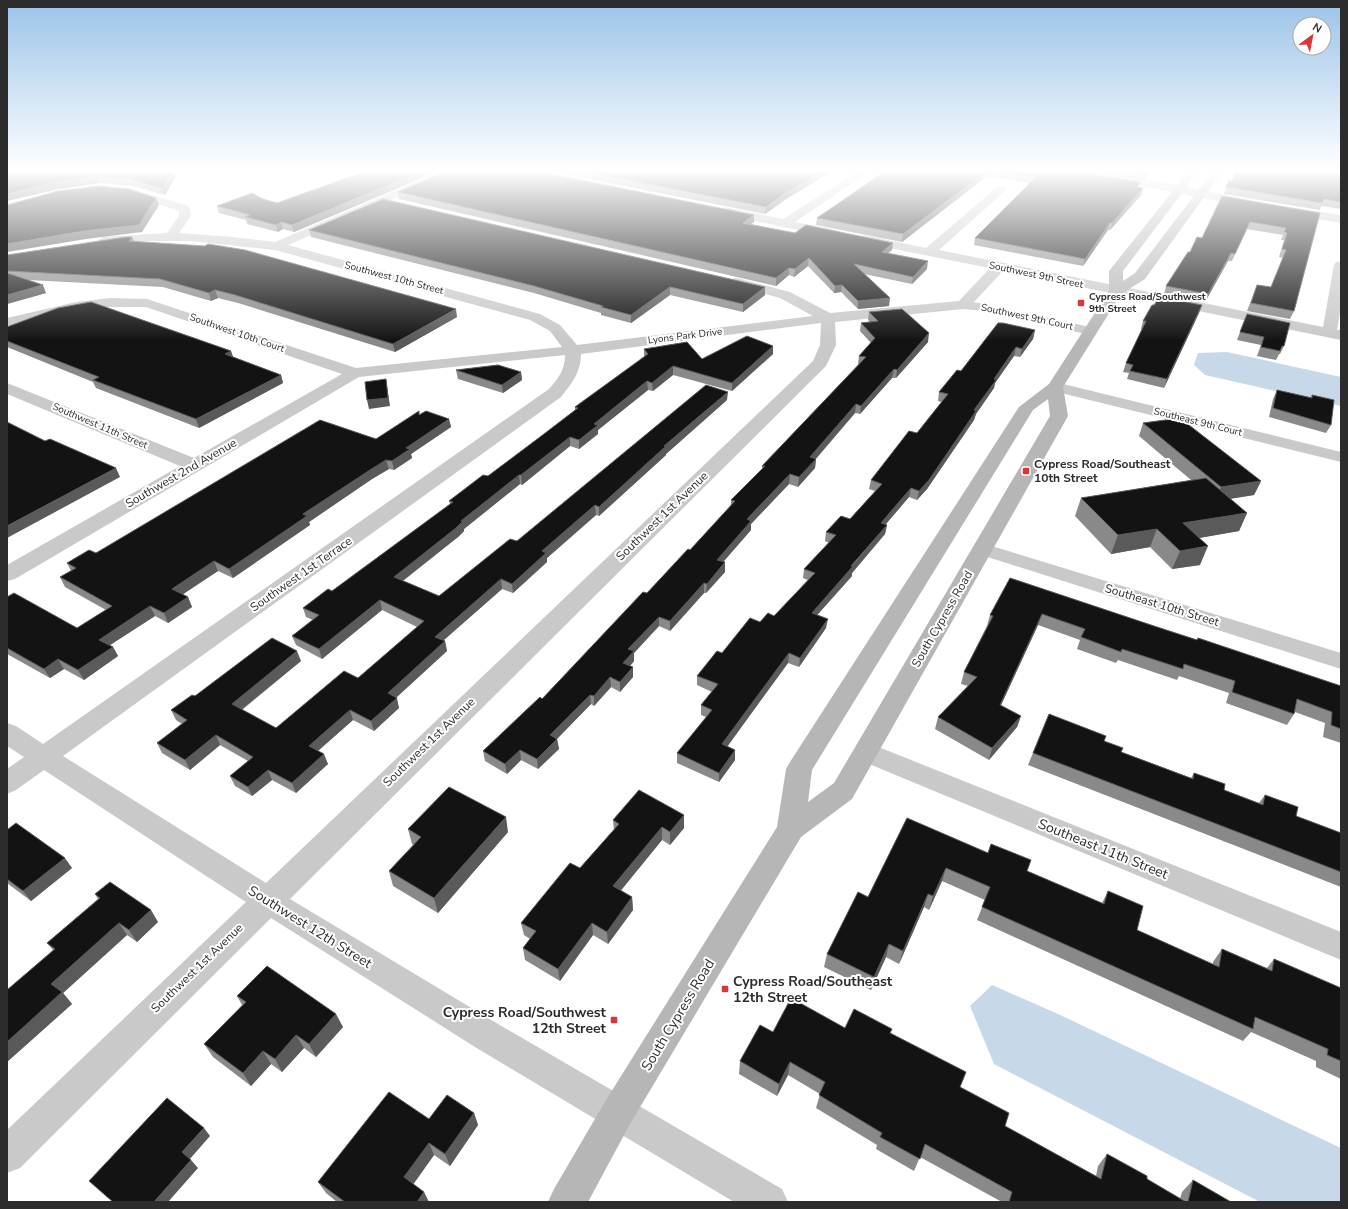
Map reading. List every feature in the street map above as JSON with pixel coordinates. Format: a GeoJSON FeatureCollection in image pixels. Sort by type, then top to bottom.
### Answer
{"type":"FeatureCollection","features":[{"type":"Feature","properties":{"kind":"street"},"geometry":{"type":"LineString","coordinates":[[171,236],[176,228]]}},
{"type":"Feature","properties":{"kind":"street"},"geometry":{"type":"LineString","coordinates":[[276,246],[317,228]]}},
{"type":"Feature","properties":{"kind":"street","name":"Southwest 9th Street"},"geometry":{"type":"LineString","coordinates":[[812,228],[1335,334]]}},
{"type":"Feature","properties":{"kind":"street"},"geometry":{"type":"LineString","coordinates":[[929,252],[956,228]]}},
{"type":"Feature","properties":{"kind":"street"},"geometry":{"type":"LineString","coordinates":[[1116,291],[1116,271],[1149,228]]}},
{"type":"Feature","properties":{"kind":"street","name":"South Cypress Road"},"geometry":{"type":"LineString","coordinates":[[791,829],[799,769],[1027,407],[1055,387],[1116,291],[1140,276],[1175,228]]}},
{"type":"Feature","properties":{"kind":"street","name":"Southwest 10th Street"},"geometry":{"type":"LineString","coordinates":[[92,243],[171,236],[235,240],[276,246],[535,317],[555,328],[573,350]]}},
{"type":"Feature","properties":{"kind":"street"},"geometry":{"type":"LineString","coordinates":[[1335,334],[1341,265]]}},
{"type":"Feature","properties":{"kind":"street"},"geometry":{"type":"LineString","coordinates":[[963,305],[999,267]]}},
{"type":"Feature","properties":{"kind":"street"},"geometry":{"type":"LineString","coordinates":[[728,280],[785,295],[828,318]]}},
{"type":"Feature","properties":{"kind":"street","name":"Southwest 10th Court"},"geometry":{"type":"LineString","coordinates":[[7,323],[54,309],[86,304],[118,302],[147,303],[355,373]]}},
{"type":"Feature","properties":{"kind":"street","name":"Lyons Park Drive"},"geometry":{"type":"LineString","coordinates":[[355,373],[573,350],[828,318],[963,305]]}},
{"type":"Feature","properties":{"kind":"street","name":"Southwest 9th Court"},"geometry":{"type":"LineString","coordinates":[[963,305],[985,308],[1090,331]]}},
{"type":"Feature","properties":{"kind":"street","name":"Southwest 1st Avenue"},"geometry":{"type":"LineString","coordinates":[[7,1155],[266,900],[820,362],[828,345],[828,318]]}},
{"type":"Feature","properties":{"kind":"street","name":"Southwest 1st Terrace"},"geometry":{"type":"LineString","coordinates":[[7,783],[555,393],[566,380],[573,365],[573,350]]}},
{"type":"Feature","properties":{"kind":"street","name":"Southwest 2nd Avenue"},"geometry":{"type":"LineString","coordinates":[[7,574],[355,373]]}},
{"type":"Feature","properties":{"kind":"street","name":"South Cypress Road"},"geometry":{"type":"LineString","coordinates":[[567,1202],[618,1112],[791,829],[843,791],[1059,416],[1055,387]]}},
{"type":"Feature","properties":{"kind":"street","name":"Southeast 9th Court"},"geometry":{"type":"LineString","coordinates":[[1055,387],[1341,457]]}},
{"type":"Feature","properties":{"kind":"street","name":"Southwest 11th Street"},"geometry":{"type":"LineString","coordinates":[[7,388],[194,465]]}},
{"type":"Feature","properties":{"kind":"street","name":"Southeast 10th Street"},"geometry":{"type":"LineString","coordinates":[[982,549],[1341,661]]}},
{"type":"Feature","properties":{"kind":"street","name":"Southwest 12th Street"},"geometry":{"type":"LineString","coordinates":[[7,733],[266,900],[558,1078],[769,1202]]}},
{"type":"Feature","properties":{"kind":"street","name":"Southeast 11th Street"},"geometry":{"type":"LineString","coordinates":[[866,752],[1341,946]]}},
{"type":"Feature","properties":{"kind":"water"},"geometry":{"type":"Polygon","coordinates":[[[1227,352],[1341,377],[1341,406],[1205,375],[1194,365],[1198,353],[1227,352]]]}},
{"type":"Feature","properties":{"kind":"water"},"geometry":{"type":"Polygon","coordinates":[[[992,985],[1058,1014],[1341,1148],[1341,1202],[1260,1202],[994,1064],[970,1006],[992,985]]]}},
{"type":"Feature","properties":{"kind":"building"},"geometry":{"type":"Polygon","coordinates":[[[7,228],[108,228],[84,231],[7,244],[7,228]]]}},
{"type":"Feature","properties":{"kind":"building"},"geometry":{"type":"Polygon","coordinates":[[[313,228],[511,228],[765,287],[743,304],[670,287],[631,315],[534,286],[309,230],[313,228]]]}},
{"type":"Feature","properties":{"kind":"building"},"geometry":{"type":"Polygon","coordinates":[[[558,228],[771,228],[795,233],[801,228],[823,228],[893,243],[882,252],[928,261],[913,277],[854,264],[890,298],[858,301],[842,285],[835,286],[809,258],[795,269],[789,268],[776,278],[558,228]]]}},
{"type":"Feature","properties":{"kind":"building"},"geometry":{"type":"Polygon","coordinates":[[[873,228],[910,228],[903,234],[873,228]]]}},
{"type":"Feature","properties":{"kind":"building"},"geometry":{"type":"Polygon","coordinates":[[[985,228],[1106,228],[1085,259],[975,238],[985,228]]]}},
{"type":"Feature","properties":{"kind":"building"},"geometry":{"type":"Polygon","coordinates":[[[1207,228],[1247,228],[1235,254],[1231,253],[1208,294],[1166,286],[1188,252],[1190,252],[1197,237],[1202,238],[1207,228]]]}},
{"type":"Feature","properties":{"kind":"building"},"geometry":{"type":"Polygon","coordinates":[[[1286,228],[1316,228],[1294,311],[1251,303],[1257,285],[1271,287],[1286,250],[1282,249],[1287,233],[1284,232],[1286,228]]]}},
{"type":"Feature","properties":{"kind":"building"},"geometry":{"type":"Polygon","coordinates":[[[132,237],[129,241],[205,246],[208,244],[245,250],[456,309],[393,344],[235,295],[215,290],[209,293],[160,279],[7,271],[7,255],[132,237]]]}},
{"type":"Feature","properties":{"kind":"building"},"geometry":{"type":"Polygon","coordinates":[[[7,273],[43,285],[7,295],[7,273]]]}},
{"type":"Feature","properties":{"kind":"building"},"geometry":{"type":"Polygon","coordinates":[[[1160,297],[1202,305],[1167,379],[1130,371],[1133,365],[1126,363],[1146,321],[1143,321],[1152,305],[1154,305],[1160,297]]]}},
{"type":"Feature","properties":{"kind":"building"},"geometry":{"type":"Polygon","coordinates":[[[91,302],[231,351],[225,354],[281,375],[196,419],[93,380],[99,377],[7,341],[7,327],[58,308],[91,302]]]}},
{"type":"Feature","properties":{"kind":"building"},"geometry":{"type":"Polygon","coordinates":[[[902,309],[929,333],[897,370],[894,369],[861,406],[856,404],[810,457],[816,459],[799,477],[790,474],[747,519],[751,521],[717,560],[725,562],[707,584],[704,583],[670,621],[659,617],[628,649],[634,651],[623,663],[633,667],[620,682],[610,677],[594,696],[590,695],[550,735],[557,739],[537,759],[520,750],[505,764],[483,751],[540,697],[542,699],[643,592],[647,593],[688,549],[690,550],[735,501],[731,500],[765,466],[762,466],[866,357],[859,356],[875,338],[861,323],[878,321],[869,312],[902,309]]]}},
{"type":"Feature","properties":{"kind":"building"},"geometry":{"type":"Polygon","coordinates":[[[1247,314],[1290,323],[1284,346],[1282,346],[1280,351],[1261,347],[1264,337],[1240,332],[1247,314]]]}},
{"type":"Feature","properties":{"kind":"building"},"geometry":{"type":"Polygon","coordinates":[[[998,323],[1035,330],[1022,349],[1016,347],[994,379],[996,380],[974,410],[976,411],[929,480],[919,491],[911,488],[881,523],[887,525],[812,613],[828,619],[800,658],[789,653],[722,744],[735,750],[719,773],[677,753],[712,710],[701,705],[718,684],[697,676],[717,651],[722,653],[750,618],[760,622],[768,613],[774,616],[815,573],[804,569],[836,535],[826,532],[841,516],[850,519],[882,484],[871,480],[909,431],[917,433],[948,394],[939,392],[957,370],[961,371],[998,323]]]}},
{"type":"Feature","properties":{"kind":"building"},"geometry":{"type":"Polygon","coordinates":[[[747,336],[773,346],[732,383],[673,366],[652,383],[647,381],[594,424],[598,425],[579,440],[570,437],[519,475],[461,521],[463,521],[456,528],[394,577],[439,596],[510,539],[517,541],[706,385],[728,392],[664,446],[666,446],[599,507],[595,505],[542,551],[546,553],[512,584],[501,579],[435,637],[445,641],[388,693],[397,698],[371,721],[350,710],[309,746],[324,754],[292,783],[268,770],[248,787],[230,776],[253,757],[216,735],[185,760],[157,743],[187,720],[171,710],[192,695],[195,696],[272,638],[297,651],[232,704],[276,728],[344,671],[358,678],[424,621],[380,600],[319,649],[292,636],[319,615],[303,608],[328,589],[332,591],[453,502],[449,501],[483,475],[488,476],[540,437],[578,408],[575,407],[648,354],[644,349],[687,342],[702,359],[747,336]]]}},
{"type":"Feature","properties":{"kind":"building"},"geometry":{"type":"Polygon","coordinates":[[[498,365],[521,372],[502,385],[456,370],[498,365]]]}},
{"type":"Feature","properties":{"kind":"building"},"geometry":{"type":"Polygon","coordinates":[[[386,379],[388,398],[367,400],[365,382],[386,379]]]}},
{"type":"Feature","properties":{"kind":"building"},"geometry":{"type":"Polygon","coordinates":[[[1277,390],[1312,398],[1312,395],[1334,400],[1331,425],[1273,408],[1277,390]]]}},
{"type":"Feature","properties":{"kind":"building"},"geometry":{"type":"Polygon","coordinates":[[[419,411],[419,415],[426,411],[449,419],[406,448],[410,449],[392,461],[386,460],[303,514],[307,516],[229,569],[214,561],[172,589],[188,597],[164,613],[150,606],[99,640],[113,647],[78,670],[58,659],[44,669],[7,648],[7,597],[14,593],[77,628],[112,606],[60,577],[76,568],[67,563],[89,550],[96,553],[320,420],[376,439],[419,411]]]}},
{"type":"Feature","properties":{"kind":"building"},"geometry":{"type":"Polygon","coordinates":[[[1180,418],[1261,481],[1221,487],[1143,423],[1180,418]]]}},
{"type":"Feature","properties":{"kind":"building"},"geometry":{"type":"Polygon","coordinates":[[[7,422],[45,441],[50,439],[116,468],[7,526],[7,422]]]}},
{"type":"Feature","properties":{"kind":"building"},"geometry":{"type":"Polygon","coordinates":[[[1206,478],[1247,513],[1183,523],[1208,546],[1180,551],[1157,529],[1118,535],[1081,498],[1206,478]]]}},
{"type":"Feature","properties":{"kind":"building"},"geometry":{"type":"Polygon","coordinates":[[[1010,578],[1197,640],[1198,638],[1341,686],[1341,729],[1331,725],[1332,712],[1297,699],[1294,714],[1232,692],[1235,681],[1184,664],[1183,669],[1122,649],[1121,652],[1081,637],[1085,629],[1042,614],[1000,705],[1021,716],[992,748],[938,717],[977,677],[964,672],[993,616],[990,615],[1010,578]]]}},
{"type":"Feature","properties":{"kind":"building"},"geometry":{"type":"Polygon","coordinates":[[[1049,714],[1106,736],[1104,741],[1123,748],[1121,752],[1193,779],[1194,773],[1225,784],[1224,790],[1263,805],[1265,795],[1298,807],[1296,816],[1341,833],[1341,872],[1033,753],[1049,714]]]}},
{"type":"Feature","properties":{"kind":"building"},"geometry":{"type":"Polygon","coordinates":[[[449,787],[506,817],[434,898],[389,871],[421,837],[408,829],[449,787]]]}},
{"type":"Feature","properties":{"kind":"building"},"geometry":{"type":"Polygon","coordinates":[[[639,790],[684,815],[670,832],[662,827],[613,886],[632,897],[607,932],[592,923],[558,969],[523,948],[536,931],[521,923],[570,863],[580,868],[619,824],[613,820],[639,790]]]}},
{"type":"Feature","properties":{"kind":"building"},"geometry":{"type":"Polygon","coordinates":[[[907,818],[988,853],[991,844],[1031,860],[1027,871],[1104,904],[1108,891],[1143,906],[1137,930],[1219,967],[1222,949],[1272,971],[1274,959],[1341,988],[1341,1061],[1327,1055],[1328,1049],[1255,1017],[1253,1029],[982,907],[990,887],[946,868],[933,896],[928,894],[903,951],[889,944],[874,977],[827,954],[858,892],[868,897],[907,818]]]}},
{"type":"Feature","properties":{"kind":"building"},"geometry":{"type":"Polygon","coordinates":[[[16,823],[65,858],[23,891],[7,879],[7,830],[16,823]]]}},
{"type":"Feature","properties":{"kind":"building"},"geometry":{"type":"Polygon","coordinates":[[[110,882],[151,910],[129,930],[119,923],[51,984],[62,992],[7,1042],[7,990],[55,949],[47,943],[100,898],[95,894],[110,882]]]}},
{"type":"Feature","properties":{"kind":"building"},"geometry":{"type":"Polygon","coordinates":[[[267,966],[336,1014],[309,1044],[296,1035],[275,1059],[263,1051],[243,1073],[204,1044],[246,1002],[237,996],[267,966]]]}},
{"type":"Feature","properties":{"kind":"building"},"geometry":{"type":"Polygon","coordinates":[[[791,998],[845,1028],[854,1009],[892,1029],[890,1033],[966,1072],[960,1087],[1009,1113],[1005,1126],[1101,1179],[1107,1154],[1147,1176],[1147,1179],[1186,1202],[1009,1202],[1012,1192],[925,1144],[920,1159],[880,1137],[882,1133],[819,1095],[825,1082],[790,1062],[779,1084],[740,1061],[760,1025],[773,1032],[791,998]]]}},
{"type":"Feature","properties":{"kind":"building"},"geometry":{"type":"Polygon","coordinates":[[[389,1092],[429,1119],[447,1095],[474,1113],[445,1154],[429,1143],[404,1177],[424,1192],[417,1202],[345,1202],[318,1182],[389,1092]]]}},
{"type":"Feature","properties":{"kind":"building"},"geometry":{"type":"Polygon","coordinates":[[[167,1098],[204,1128],[182,1152],[191,1160],[154,1202],[113,1202],[89,1181],[167,1098]]]}},
{"type":"Feature","properties":{"kind":"building"},"geometry":{"type":"Polygon","coordinates":[[[1193,1180],[1231,1202],[1188,1202],[1193,1180]]]}},
{"type":"Feature","properties":{"kind":"place","name":"Cypress Road/Southwest 9th Street"},"geometry":{"type":"Point","coordinates":[1081,303]}},
{"type":"Feature","properties":{"kind":"place","name":"Cypress Road/Southeast 10th Street"},"geometry":{"type":"Point","coordinates":[1026,471]}},
{"type":"Feature","properties":{"kind":"place","name":"Cypress Road/Southeast 12th Street"},"geometry":{"type":"Point","coordinates":[725,989]}},
{"type":"Feature","properties":{"kind":"place","name":"Cypress Road/Southwest 12th Street"},"geometry":{"type":"Point","coordinates":[614,1020]}}]}
